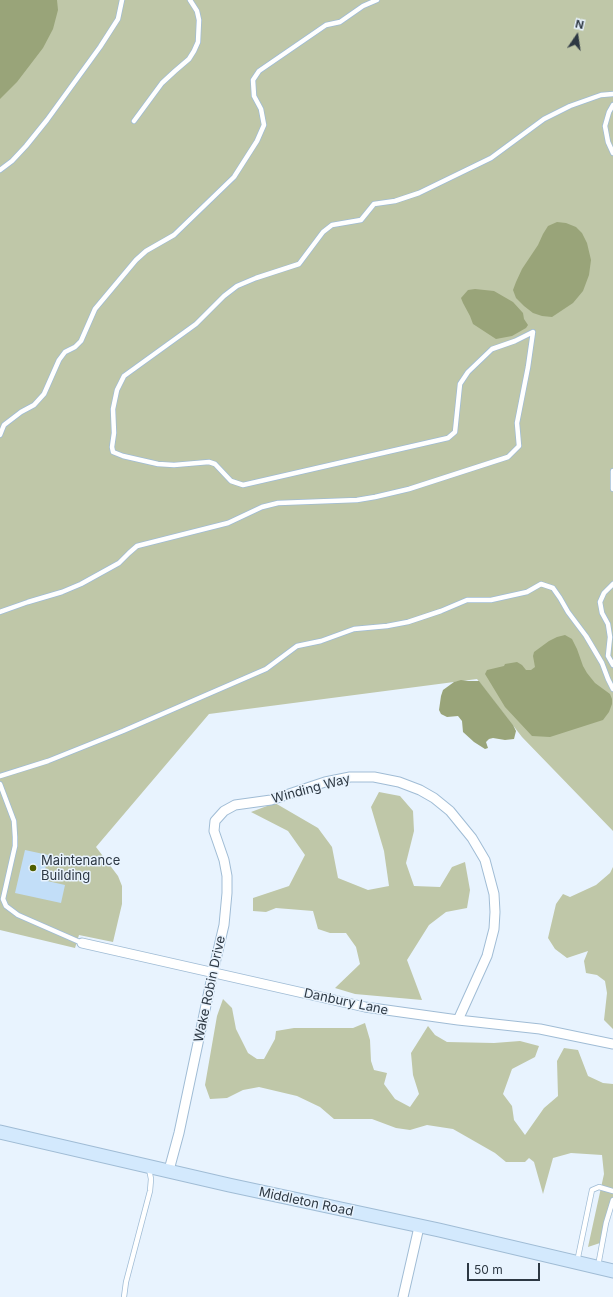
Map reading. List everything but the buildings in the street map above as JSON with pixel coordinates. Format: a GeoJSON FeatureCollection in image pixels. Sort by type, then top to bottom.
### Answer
{"type":"FeatureCollection","features":[{"type":"Feature","properties":{"kind":"street","name":"Winding Way"},"geometry":{"type":"LineString","coordinates":[[224,811],[235,806],[271,800],[325,782],[350,777],[374,777],[399,782],[420,790],[434,798],[450,811],[472,838],[485,860],[494,894],[495,912],[494,929],[487,956],[467,997],[458,1020]]}},
{"type":"Feature","properties":{"kind":"street","name":"Wake Robin Drive"},"geometry":{"type":"LineString","coordinates":[[169,1170],[179,1133],[224,925],[227,876],[224,860],[214,831],[215,821],[224,811]]}},
{"type":"Feature","properties":{"kind":"street","name":"Danbury Lane"},"geometry":{"type":"LineString","coordinates":[[82,942],[365,1007],[458,1020],[540,1028],[613,1044]]}},
{"type":"Feature","properties":{"kind":"street","name":"Middleton Road"},"geometry":{"type":"LineString","coordinates":[[0,1132],[613,1271]]}},
{"type":"Feature","properties":{"kind":"street"},"geometry":{"type":"LineString","coordinates":[[403,1297],[419,1226]]}},
{"type":"Feature","properties":{"kind":"lane"},"geometry":{"type":"LineString","coordinates":[[0,170],[26,146],[92,58],[118,19],[122,0]]}},
{"type":"Feature","properties":{"kind":"lane"},"geometry":{"type":"LineString","coordinates":[[134,121],[162,84],[172,73],[189,59],[194,51],[198,42],[199,20],[197,11],[190,0]]}},
{"type":"Feature","properties":{"kind":"lane"},"geometry":{"type":"LineString","coordinates":[[0,435],[4,425],[21,412],[34,405],[44,394],[59,360],[65,352],[75,347],[81,341],[95,309],[136,260],[146,251],[174,235],[234,177],[257,141],[264,125],[261,109],[254,96],[253,80],[259,71],[326,25],[340,22],[363,6],[377,0]]}},
{"type":"Feature","properties":{"kind":"lane"},"geometry":{"type":"LineString","coordinates":[[0,612],[23,603],[62,592],[81,584],[119,563],[137,546],[228,523],[262,507],[278,503],[357,500],[375,497],[409,489],[508,457],[519,446],[516,423],[528,367],[533,332],[515,341],[492,349],[468,372],[460,384],[455,432],[448,438],[243,485],[231,481],[215,464],[210,462],[174,465],[158,464],[123,456],[113,452],[113,409],[116,390],[124,376],[196,324],[224,296],[237,286],[276,270],[299,264],[323,232],[332,225],[361,220],[374,204],[395,201],[419,193],[491,158],[544,119],[601,95],[613,94]]}},
{"type":"Feature","properties":{"kind":"lane"},"geometry":{"type":"LineString","coordinates":[[613,105],[609,112],[605,126],[608,142],[613,153]]}},
{"type":"Feature","properties":{"kind":"lane"},"geometry":{"type":"LineString","coordinates":[[613,471],[613,489]]}},
{"type":"Feature","properties":{"kind":"lane"},"geometry":{"type":"LineString","coordinates":[[0,776],[48,761],[253,675],[266,669],[297,646],[321,641],[354,629],[387,626],[408,622],[441,611],[466,600],[491,600],[527,592],[541,584],[553,588],[560,598],[568,612],[586,636],[602,663],[613,689]]}},
{"type":"Feature","properties":{"kind":"lane"},"geometry":{"type":"LineString","coordinates":[[613,584],[604,593],[600,602],[602,613],[608,624],[610,637],[608,656],[613,665]]}},
{"type":"Feature","properties":{"kind":"lane"},"geometry":{"type":"LineString","coordinates":[[0,784],[14,821],[15,837],[15,846],[3,899],[6,906],[18,914],[82,942]]}},
{"type":"Feature","properties":{"kind":"lane"},"geometry":{"type":"LineString","coordinates":[[124,1297],[126,1282],[150,1191],[152,1179],[148,1166]]}},
{"type":"Feature","properties":{"kind":"lane"},"geometry":{"type":"LineString","coordinates":[[577,1262],[592,1190],[599,1188],[613,1191]]}},
{"type":"Feature","properties":{"kind":"lane"},"geometry":{"type":"LineString","coordinates":[[598,1267],[606,1223],[613,1200]]}},
{"type":"Feature","properties":{"kind":"shaded area"},"geometry":{"type":"Polygon","coordinates":[[[0,0],[613,0],[613,831],[522,737],[477,679],[209,714],[96,847],[118,876],[122,886],[122,904],[113,942],[79,935],[75,948],[0,930],[0,0]]]}},
{"type":"Feature","properties":{"kind":"shaded area"},"geometry":{"type":"Polygon","coordinates":[[[0,0],[57,0],[58,10],[53,29],[43,48],[17,82],[0,99],[0,0]]]}},
{"type":"Feature","properties":{"kind":"shaded area"},"geometry":{"type":"Polygon","coordinates":[[[557,222],[566,223],[576,227],[582,233],[587,243],[591,260],[589,275],[583,291],[573,303],[552,317],[542,316],[533,313],[524,306],[516,298],[513,290],[522,269],[538,245],[548,226],[557,222]]]}},
{"type":"Feature","properties":{"kind":"shaded area"},"geometry":{"type":"Polygon","coordinates":[[[475,289],[494,291],[513,302],[523,313],[524,319],[528,325],[526,328],[512,336],[496,339],[473,324],[461,298],[468,290],[475,289]]]}},
{"type":"Feature","properties":{"kind":"shaded area"},"geometry":{"type":"Polygon","coordinates":[[[565,635],[572,639],[587,673],[595,683],[610,694],[612,704],[609,712],[603,720],[550,737],[532,736],[505,707],[485,674],[487,670],[517,662],[526,670],[531,670],[535,667],[533,656],[534,652],[549,641],[565,635]]]}},
{"type":"Feature","properties":{"kind":"shaded area"},"geometry":{"type":"Polygon","coordinates":[[[461,680],[479,681],[513,725],[516,731],[514,739],[489,739],[486,742],[488,748],[485,749],[463,732],[462,721],[458,716],[447,717],[441,714],[439,710],[443,690],[454,682],[461,680]]]}},
{"type":"Feature","properties":{"kind":"shaded area"},"geometry":{"type":"Polygon","coordinates":[[[379,792],[400,796],[413,811],[414,831],[406,863],[414,886],[440,887],[452,867],[465,862],[470,890],[467,908],[446,912],[429,925],[407,960],[422,1000],[355,994],[335,988],[360,964],[356,947],[346,933],[330,933],[318,929],[313,911],[276,908],[266,912],[253,911],[253,898],[289,886],[305,855],[288,831],[251,812],[275,803],[318,828],[332,847],[338,878],[368,890],[389,886],[384,851],[371,807],[379,792]]]}},
{"type":"Feature","properties":{"kind":"shaded area"},"geometry":{"type":"Polygon","coordinates":[[[613,867],[613,1029],[604,1020],[607,993],[605,981],[597,975],[586,973],[584,961],[588,951],[567,958],[555,949],[548,938],[556,904],[563,894],[570,897],[596,885],[610,873],[613,867]]]}},
{"type":"Feature","properties":{"kind":"shaded area"},"geometry":{"type":"Polygon","coordinates":[[[223,999],[232,1008],[236,1029],[248,1053],[257,1059],[264,1059],[275,1039],[276,1031],[294,1028],[353,1028],[365,1023],[370,1040],[371,1061],[374,1070],[387,1073],[384,1084],[395,1099],[410,1107],[419,1094],[413,1075],[411,1053],[428,1026],[435,1035],[447,1042],[494,1043],[520,1041],[539,1046],[535,1057],[512,1069],[503,1094],[512,1106],[514,1120],[525,1135],[544,1108],[558,1096],[557,1061],[564,1048],[578,1050],[588,1076],[603,1083],[613,1084],[613,1201],[603,1242],[588,1247],[604,1174],[602,1155],[571,1153],[553,1158],[543,1194],[534,1162],[529,1158],[525,1162],[506,1162],[495,1153],[453,1129],[427,1125],[410,1130],[396,1128],[372,1119],[334,1119],[320,1107],[297,1096],[259,1087],[243,1090],[227,1098],[210,1099],[205,1085],[217,1016],[223,999]]]}},
{"type":"Feature","properties":{"kind":"place","name":"Maintenance Building"},"geometry":{"type":"Point","coordinates":[33,868]}}]}
